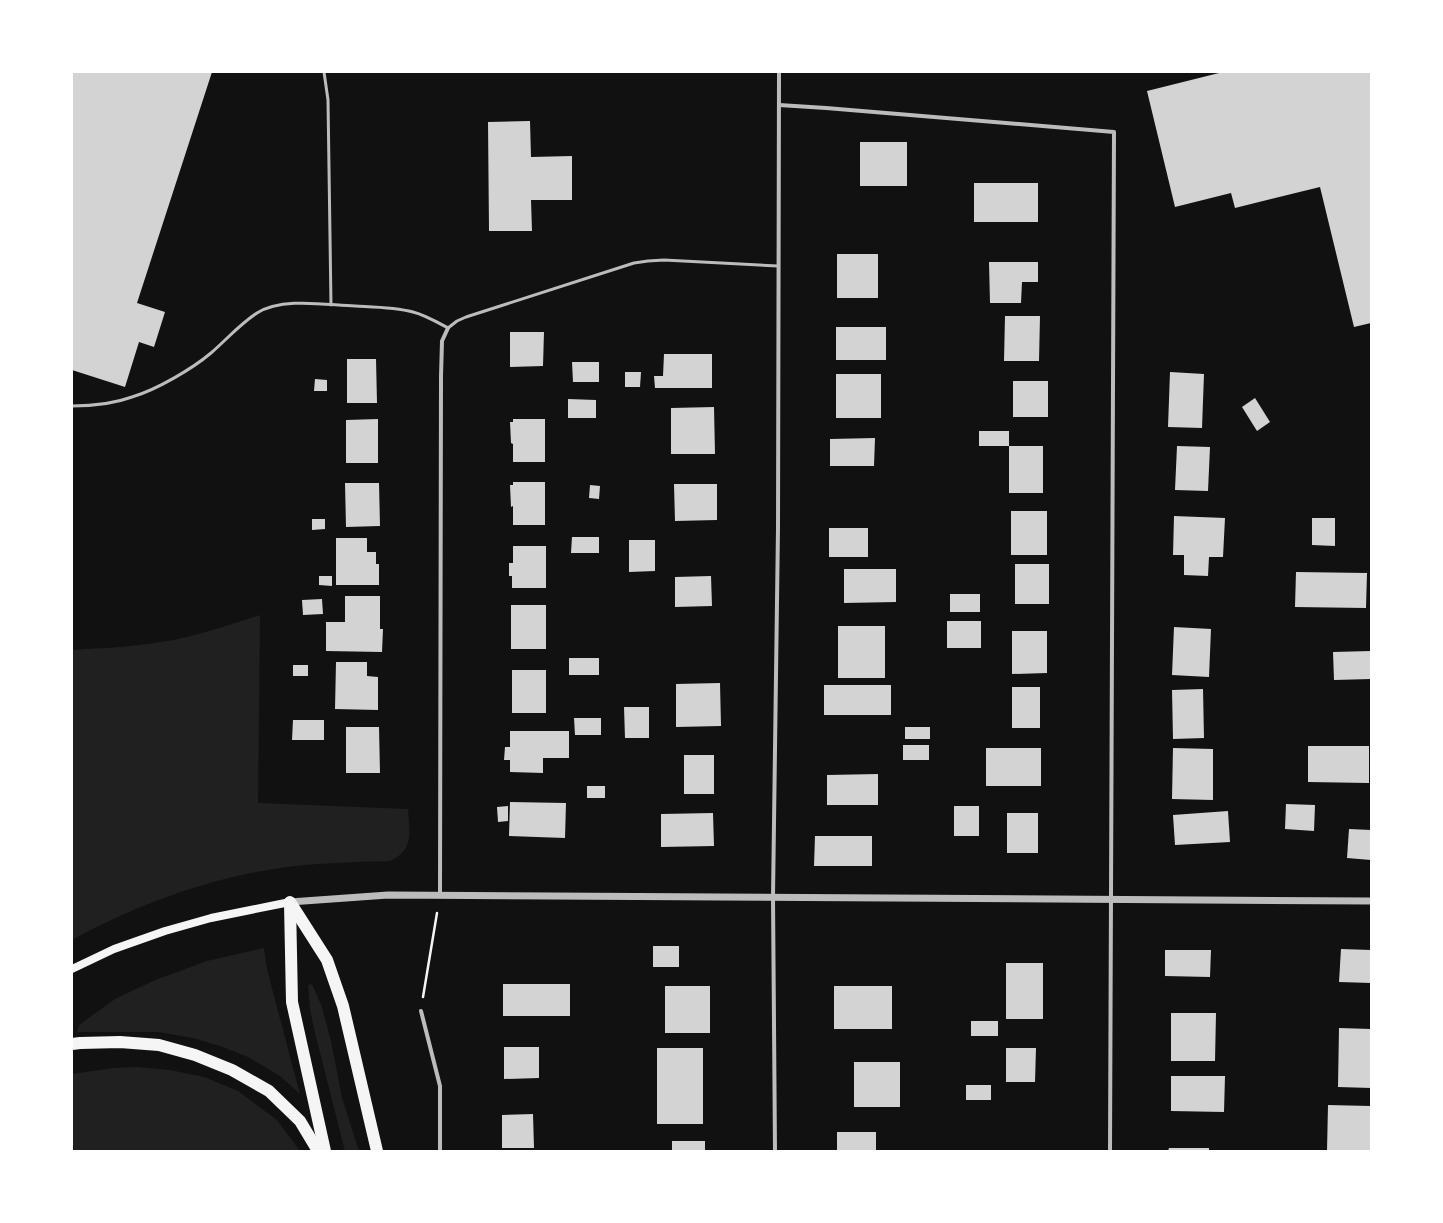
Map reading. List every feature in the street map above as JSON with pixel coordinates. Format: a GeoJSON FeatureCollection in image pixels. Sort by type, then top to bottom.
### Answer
{"type":"FeatureCollection","features":[{"type":"Feature","properties":{"kind":"highway"},"geometry":{"type":"LineString","coordinates":[[290,902],[292,1002],[325,1151]]}},
{"type":"Feature","properties":{"kind":"highway"},"geometry":{"type":"LineString","coordinates":[[290,902],[327,960],[343,1006],[377,1151]]}},
{"type":"Feature","properties":{"kind":"highway"},"geometry":{"type":"LineString","coordinates":[[72,1044],[120,1042],[159,1045],[195,1055],[232,1070],[269,1091],[300,1121],[318,1151]]}},
{"type":"Feature","properties":{"kind":"main road"},"geometry":{"type":"LineString","coordinates":[[72,970],[114,949],[165,931],[211,918],[290,902]]}},
{"type":"Feature","properties":{"kind":"street"},"geometry":{"type":"LineString","coordinates":[[775,1151],[773,897],[778,528],[779,72]]}},
{"type":"Feature","properties":{"kind":"street"},"geometry":{"type":"LineString","coordinates":[[779,105],[1114,132],[1110,1151]]}},
{"type":"Feature","properties":{"kind":"street"},"geometry":{"type":"LineString","coordinates":[[440,895],[440,376],[442,341],[448,328]]}},
{"type":"Feature","properties":{"kind":"street"},"geometry":{"type":"LineString","coordinates":[[290,902],[388,895],[1371,900]]}},
{"type":"Feature","properties":{"kind":"street"},"geometry":{"type":"LineString","coordinates":[[421,1011],[440,1086],[440,1151]]}},
{"type":"Feature","properties":{"kind":"lane"},"geometry":{"type":"LineString","coordinates":[[324,72],[328,100],[331,305]]}},
{"type":"Feature","properties":{"kind":"lane"},"geometry":{"type":"LineString","coordinates":[[72,406],[110,403],[132,397],[155,387],[184,371],[210,354],[252,317],[269,307],[293,304],[400,309],[425,316],[448,328],[457,321],[466,317],[634,263],[648,260],[778,266]]}},
{"type":"Feature","properties":{"kind":"path"},"geometry":{"type":"LineString","coordinates":[[421,1011],[440,895]]}},
{"type":"Feature","properties":{"kind":"shaded area"},"geometry":{"type":"Polygon","coordinates":[[[260,615],[258,803],[408,809],[409,839],[407,846],[398,857],[390,861],[331,863],[287,867],[203,885],[149,904],[72,940],[72,650],[150,644],[174,640],[260,615]]]}},
{"type":"Feature","properties":{"kind":"shaded area"},"geometry":{"type":"Polygon","coordinates":[[[264,948],[270,981],[300,1094],[280,1076],[248,1057],[220,1046],[193,1038],[158,1032],[77,1032],[79,1025],[115,999],[153,981],[207,961],[264,948]]]}},
{"type":"Feature","properties":{"kind":"shaded area"},"geometry":{"type":"Polygon","coordinates":[[[312,984],[322,1007],[331,1041],[342,1098],[359,1151],[345,1151],[310,1009],[308,985],[312,984]]]}},
{"type":"Feature","properties":{"kind":"shaded area"},"geometry":{"type":"Polygon","coordinates":[[[136,1067],[170,1070],[204,1077],[238,1091],[277,1120],[300,1151],[72,1151],[72,1074],[113,1068],[136,1067]]]}},
{"type":"Feature","properties":{"kind":"building"},"geometry":{"type":"Polygon","coordinates":[[[72,72],[212,72],[137,303],[165,312],[154,347],[139,342],[125,387],[72,370],[72,72]]]}},
{"type":"Feature","properties":{"kind":"building"},"geometry":{"type":"Polygon","coordinates":[[[1223,72],[1371,72],[1371,323],[1354,327],[1320,187],[1235,208],[1231,193],[1175,207],[1147,91],[1223,72]]]}},
{"type":"Feature","properties":{"kind":"building"},"geometry":{"type":"Polygon","coordinates":[[[530,121],[531,157],[572,156],[572,200],[531,200],[532,231],[489,231],[488,122],[530,121]]]}},
{"type":"Feature","properties":{"kind":"building"},"geometry":{"type":"Polygon","coordinates":[[[860,142],[907,142],[907,186],[860,186],[860,142]]]}},
{"type":"Feature","properties":{"kind":"building"},"geometry":{"type":"Polygon","coordinates":[[[974,183],[1038,183],[1038,222],[974,222],[974,183]]]}},
{"type":"Feature","properties":{"kind":"building"},"geometry":{"type":"Polygon","coordinates":[[[837,254],[878,254],[878,298],[837,298],[837,254]]]}},
{"type":"Feature","properties":{"kind":"building"},"geometry":{"type":"Polygon","coordinates":[[[989,262],[1038,262],[1038,282],[1022,282],[1021,303],[990,303],[989,262]]]}},
{"type":"Feature","properties":{"kind":"building"},"geometry":{"type":"Polygon","coordinates":[[[1005,316],[1040,316],[1039,361],[1004,361],[1005,316]]]}},
{"type":"Feature","properties":{"kind":"building"},"geometry":{"type":"Polygon","coordinates":[[[836,327],[886,327],[886,360],[836,360],[836,327]]]}},
{"type":"Feature","properties":{"kind":"building"},"geometry":{"type":"Polygon","coordinates":[[[510,332],[544,332],[543,366],[510,367],[510,332]]]}},
{"type":"Feature","properties":{"kind":"building"},"geometry":{"type":"Polygon","coordinates":[[[664,354],[712,354],[712,388],[655,388],[654,376],[663,376],[664,354]]]}},
{"type":"Feature","properties":{"kind":"building"},"geometry":{"type":"Polygon","coordinates":[[[347,359],[376,359],[377,403],[347,403],[347,359]]]}},
{"type":"Feature","properties":{"kind":"building"},"geometry":{"type":"Polygon","coordinates":[[[572,362],[599,362],[599,382],[573,382],[572,362]]]}},
{"type":"Feature","properties":{"kind":"building"},"geometry":{"type":"Polygon","coordinates":[[[625,372],[641,372],[640,387],[625,387],[625,372]]]}},
{"type":"Feature","properties":{"kind":"building"},"geometry":{"type":"Polygon","coordinates":[[[1170,372],[1204,374],[1202,428],[1168,427],[1170,372]]]}},
{"type":"Feature","properties":{"kind":"building"},"geometry":{"type":"Polygon","coordinates":[[[836,374],[881,374],[881,418],[836,418],[836,374]]]}},
{"type":"Feature","properties":{"kind":"building"},"geometry":{"type":"Polygon","coordinates":[[[315,379],[327,380],[327,391],[314,391],[315,379]]]}},
{"type":"Feature","properties":{"kind":"building"},"geometry":{"type":"Polygon","coordinates":[[[1013,381],[1048,381],[1048,417],[1013,417],[1013,381]]]}},
{"type":"Feature","properties":{"kind":"building"},"geometry":{"type":"Polygon","coordinates":[[[1255,398],[1270,422],[1257,431],[1242,407],[1255,398]]]}},
{"type":"Feature","properties":{"kind":"building"},"geometry":{"type":"Polygon","coordinates":[[[568,399],[596,400],[596,418],[568,418],[568,399]]]}},
{"type":"Feature","properties":{"kind":"building"},"geometry":{"type":"Polygon","coordinates":[[[714,407],[715,454],[671,454],[671,408],[714,407]]]}},
{"type":"Feature","properties":{"kind":"building"},"geometry":{"type":"Polygon","coordinates":[[[378,419],[378,463],[346,463],[346,420],[378,419]]]}},
{"type":"Feature","properties":{"kind":"building"},"geometry":{"type":"Polygon","coordinates":[[[513,419],[545,419],[545,462],[513,462],[513,444],[511,443],[510,422],[513,422],[513,419]]]}},
{"type":"Feature","properties":{"kind":"building"},"geometry":{"type":"Polygon","coordinates":[[[979,431],[1009,431],[1009,446],[979,446],[979,431]]]}},
{"type":"Feature","properties":{"kind":"building"},"geometry":{"type":"Polygon","coordinates":[[[875,438],[874,466],[830,466],[830,439],[875,438]]]}},
{"type":"Feature","properties":{"kind":"building"},"geometry":{"type":"Polygon","coordinates":[[[1009,446],[1043,446],[1043,493],[1009,493],[1009,446]]]}},
{"type":"Feature","properties":{"kind":"building"},"geometry":{"type":"Polygon","coordinates":[[[1177,446],[1210,447],[1208,491],[1175,490],[1177,446]]]}},
{"type":"Feature","properties":{"kind":"building"},"geometry":{"type":"Polygon","coordinates":[[[513,482],[545,482],[545,525],[513,525],[513,506],[511,507],[510,485],[513,485],[513,482]]]}},
{"type":"Feature","properties":{"kind":"building"},"geometry":{"type":"Polygon","coordinates":[[[345,483],[379,483],[380,526],[346,527],[345,483]]]}},
{"type":"Feature","properties":{"kind":"building"},"geometry":{"type":"Polygon","coordinates":[[[674,484],[717,484],[717,520],[675,521],[674,484]]]}},
{"type":"Feature","properties":{"kind":"building"},"geometry":{"type":"Polygon","coordinates":[[[590,485],[600,486],[599,499],[589,498],[590,485]]]}},
{"type":"Feature","properties":{"kind":"building"},"geometry":{"type":"Polygon","coordinates":[[[1011,511],[1047,511],[1047,555],[1011,555],[1011,511]]]}},
{"type":"Feature","properties":{"kind":"building"},"geometry":{"type":"Polygon","coordinates":[[[1174,516],[1225,518],[1223,557],[1209,557],[1208,576],[1184,575],[1184,555],[1173,555],[1174,516]]]}},
{"type":"Feature","properties":{"kind":"building"},"geometry":{"type":"Polygon","coordinates":[[[1312,518],[1335,518],[1335,546],[1312,545],[1312,518]]]}},
{"type":"Feature","properties":{"kind":"building"},"geometry":{"type":"Polygon","coordinates":[[[312,519],[325,519],[325,529],[312,530],[312,519]]]}},
{"type":"Feature","properties":{"kind":"building"},"geometry":{"type":"Polygon","coordinates":[[[829,528],[868,528],[868,557],[829,557],[829,528]]]}},
{"type":"Feature","properties":{"kind":"building"},"geometry":{"type":"Polygon","coordinates":[[[572,537],[599,537],[599,553],[571,553],[572,537]]]}},
{"type":"Feature","properties":{"kind":"building"},"geometry":{"type":"Polygon","coordinates":[[[336,538],[367,538],[367,552],[376,552],[376,564],[379,564],[379,585],[336,585],[336,538]]]}},
{"type":"Feature","properties":{"kind":"building"},"geometry":{"type":"Polygon","coordinates":[[[629,540],[655,540],[655,571],[629,572],[629,540]]]}},
{"type":"Feature","properties":{"kind":"building"},"geometry":{"type":"Polygon","coordinates":[[[513,546],[546,546],[546,588],[512,588],[512,576],[509,576],[509,563],[513,563],[513,546]]]}},
{"type":"Feature","properties":{"kind":"building"},"geometry":{"type":"Polygon","coordinates":[[[1015,564],[1049,564],[1049,604],[1015,604],[1015,564]]]}},
{"type":"Feature","properties":{"kind":"building"},"geometry":{"type":"Polygon","coordinates":[[[844,569],[896,569],[896,602],[844,603],[844,569]]]}},
{"type":"Feature","properties":{"kind":"building"},"geometry":{"type":"Polygon","coordinates":[[[1296,572],[1367,573],[1366,608],[1295,607],[1296,572]]]}},
{"type":"Feature","properties":{"kind":"building"},"geometry":{"type":"Polygon","coordinates":[[[319,576],[332,576],[332,586],[319,585],[319,576]]]}},
{"type":"Feature","properties":{"kind":"building"},"geometry":{"type":"Polygon","coordinates":[[[711,576],[712,606],[675,607],[675,577],[711,576]]]}},
{"type":"Feature","properties":{"kind":"building"},"geometry":{"type":"Polygon","coordinates":[[[950,594],[980,594],[980,612],[950,612],[950,594]]]}},
{"type":"Feature","properties":{"kind":"building"},"geometry":{"type":"Polygon","coordinates":[[[345,596],[380,596],[380,629],[383,629],[382,652],[326,651],[326,622],[345,622],[345,596]]]}},
{"type":"Feature","properties":{"kind":"building"},"geometry":{"type":"Polygon","coordinates":[[[322,599],[323,614],[303,615],[302,600],[322,599]]]}},
{"type":"Feature","properties":{"kind":"building"},"geometry":{"type":"Polygon","coordinates":[[[511,605],[546,605],[546,649],[511,649],[511,605]]]}},
{"type":"Feature","properties":{"kind":"building"},"geometry":{"type":"Polygon","coordinates":[[[947,621],[981,621],[981,648],[947,648],[947,621]]]}},
{"type":"Feature","properties":{"kind":"building"},"geometry":{"type":"Polygon","coordinates":[[[838,626],[885,626],[885,678],[838,678],[838,626]]]}},
{"type":"Feature","properties":{"kind":"building"},"geometry":{"type":"Polygon","coordinates":[[[1174,627],[1211,629],[1209,677],[1172,675],[1174,627]]]}},
{"type":"Feature","properties":{"kind":"building"},"geometry":{"type":"Polygon","coordinates":[[[1012,631],[1047,631],[1047,673],[1012,674],[1012,631]]]}},
{"type":"Feature","properties":{"kind":"building"},"geometry":{"type":"Polygon","coordinates":[[[1371,651],[1371,679],[1334,680],[1333,652],[1371,651]]]}},
{"type":"Feature","properties":{"kind":"building"},"geometry":{"type":"Polygon","coordinates":[[[569,658],[599,658],[599,675],[569,675],[569,658]]]}},
{"type":"Feature","properties":{"kind":"building"},"geometry":{"type":"Polygon","coordinates":[[[336,662],[367,662],[367,676],[378,677],[378,710],[335,709],[336,662]]]}},
{"type":"Feature","properties":{"kind":"building"},"geometry":{"type":"Polygon","coordinates":[[[293,665],[308,665],[308,676],[293,676],[293,665]]]}},
{"type":"Feature","properties":{"kind":"building"},"geometry":{"type":"Polygon","coordinates":[[[512,670],[546,670],[546,713],[512,713],[512,670]]]}},
{"type":"Feature","properties":{"kind":"building"},"geometry":{"type":"Polygon","coordinates":[[[720,683],[721,726],[676,727],[676,684],[720,683]]]}},
{"type":"Feature","properties":{"kind":"building"},"geometry":{"type":"Polygon","coordinates":[[[824,685],[891,685],[891,715],[824,715],[824,685]]]}},
{"type":"Feature","properties":{"kind":"building"},"geometry":{"type":"Polygon","coordinates":[[[1012,687],[1040,687],[1040,728],[1012,728],[1012,687]]]}},
{"type":"Feature","properties":{"kind":"building"},"geometry":{"type":"Polygon","coordinates":[[[1203,689],[1204,738],[1173,739],[1172,690],[1203,689]]]}},
{"type":"Feature","properties":{"kind":"building"},"geometry":{"type":"Polygon","coordinates":[[[624,707],[649,707],[649,738],[625,738],[624,707]]]}},
{"type":"Feature","properties":{"kind":"building"},"geometry":{"type":"Polygon","coordinates":[[[574,718],[601,718],[601,735],[575,735],[574,718]]]}},
{"type":"Feature","properties":{"kind":"building"},"geometry":{"type":"Polygon","coordinates":[[[293,720],[324,720],[324,740],[292,740],[293,720]]]}},
{"type":"Feature","properties":{"kind":"building"},"geometry":{"type":"Polygon","coordinates":[[[346,727],[379,727],[380,773],[346,773],[346,727]]]}},
{"type":"Feature","properties":{"kind":"building"},"geometry":{"type":"Polygon","coordinates":[[[905,727],[930,727],[930,739],[905,739],[905,727]]]}},
{"type":"Feature","properties":{"kind":"building"},"geometry":{"type":"Polygon","coordinates":[[[510,731],[569,731],[569,758],[543,758],[543,773],[510,772],[510,760],[504,760],[505,747],[510,747],[510,731]]]}},
{"type":"Feature","properties":{"kind":"building"},"geometry":{"type":"Polygon","coordinates":[[[903,745],[929,745],[929,760],[903,760],[903,745]]]}},
{"type":"Feature","properties":{"kind":"building"},"geometry":{"type":"Polygon","coordinates":[[[1308,746],[1369,746],[1369,783],[1308,782],[1308,746]]]}},
{"type":"Feature","properties":{"kind":"building"},"geometry":{"type":"Polygon","coordinates":[[[986,748],[1041,748],[1041,786],[986,786],[986,748]]]}},
{"type":"Feature","properties":{"kind":"building"},"geometry":{"type":"Polygon","coordinates":[[[1173,748],[1213,749],[1213,800],[1172,799],[1173,748]]]}},
{"type":"Feature","properties":{"kind":"building"},"geometry":{"type":"Polygon","coordinates":[[[684,755],[714,755],[714,794],[684,794],[684,755]]]}},
{"type":"Feature","properties":{"kind":"building"},"geometry":{"type":"Polygon","coordinates":[[[878,774],[878,805],[827,805],[827,775],[878,774]]]}},
{"type":"Feature","properties":{"kind":"building"},"geometry":{"type":"Polygon","coordinates":[[[587,786],[605,786],[605,798],[587,798],[587,786]]]}},
{"type":"Feature","properties":{"kind":"building"},"geometry":{"type":"Polygon","coordinates":[[[510,802],[566,803],[565,838],[509,836],[510,802]]]}},
{"type":"Feature","properties":{"kind":"building"},"geometry":{"type":"Polygon","coordinates":[[[1286,804],[1315,805],[1314,831],[1285,829],[1286,804]]]}},
{"type":"Feature","properties":{"kind":"building"},"geometry":{"type":"Polygon","coordinates":[[[508,806],[508,821],[498,822],[497,807],[508,806]]]}},
{"type":"Feature","properties":{"kind":"building"},"geometry":{"type":"Polygon","coordinates":[[[954,806],[979,806],[979,836],[954,836],[954,806]]]}},
{"type":"Feature","properties":{"kind":"building"},"geometry":{"type":"Polygon","coordinates":[[[1228,811],[1230,842],[1175,845],[1173,815],[1228,811]]]}},
{"type":"Feature","properties":{"kind":"building"},"geometry":{"type":"Polygon","coordinates":[[[713,813],[714,846],[661,847],[661,814],[713,813]]]}},
{"type":"Feature","properties":{"kind":"building"},"geometry":{"type":"Polygon","coordinates":[[[1007,813],[1038,813],[1038,853],[1007,853],[1007,813]]]}},
{"type":"Feature","properties":{"kind":"building"},"geometry":{"type":"Polygon","coordinates":[[[1349,829],[1371,830],[1371,860],[1347,858],[1349,829]]]}},
{"type":"Feature","properties":{"kind":"building"},"geometry":{"type":"Polygon","coordinates":[[[815,836],[872,836],[872,866],[814,866],[815,836]]]}},
{"type":"Feature","properties":{"kind":"building"},"geometry":{"type":"Polygon","coordinates":[[[653,946],[679,946],[679,967],[653,967],[653,946]]]}},
{"type":"Feature","properties":{"kind":"building"},"geometry":{"type":"Polygon","coordinates":[[[1341,949],[1371,950],[1371,983],[1339,982],[1341,949]]]}},
{"type":"Feature","properties":{"kind":"building"},"geometry":{"type":"Polygon","coordinates":[[[1165,950],[1211,950],[1210,977],[1165,976],[1165,950]]]}},
{"type":"Feature","properties":{"kind":"building"},"geometry":{"type":"Polygon","coordinates":[[[1006,963],[1043,963],[1043,1019],[1006,1019],[1006,963]]]}},
{"type":"Feature","properties":{"kind":"building"},"geometry":{"type":"Polygon","coordinates":[[[503,984],[570,984],[570,1016],[503,1016],[503,984]]]}},
{"type":"Feature","properties":{"kind":"building"},"geometry":{"type":"Polygon","coordinates":[[[665,986],[710,986],[710,1033],[665,1033],[665,986]]]}},
{"type":"Feature","properties":{"kind":"building"},"geometry":{"type":"Polygon","coordinates":[[[834,986],[892,986],[892,1029],[834,1029],[834,986]]]}},
{"type":"Feature","properties":{"kind":"building"},"geometry":{"type":"Polygon","coordinates":[[[1171,1013],[1216,1013],[1215,1061],[1171,1061],[1171,1013]]]}},
{"type":"Feature","properties":{"kind":"building"},"geometry":{"type":"Polygon","coordinates":[[[971,1021],[998,1021],[998,1036],[971,1036],[971,1021]]]}},
{"type":"Feature","properties":{"kind":"building"},"geometry":{"type":"Polygon","coordinates":[[[1339,1028],[1371,1029],[1371,1088],[1338,1087],[1339,1028]]]}},
{"type":"Feature","properties":{"kind":"building"},"geometry":{"type":"Polygon","coordinates":[[[504,1047],[539,1047],[539,1078],[504,1079],[504,1047]]]}},
{"type":"Feature","properties":{"kind":"building"},"geometry":{"type":"Polygon","coordinates":[[[657,1048],[703,1048],[703,1124],[657,1124],[657,1048]]]}},
{"type":"Feature","properties":{"kind":"building"},"geometry":{"type":"Polygon","coordinates":[[[1006,1048],[1036,1048],[1035,1082],[1006,1082],[1006,1048]]]}},
{"type":"Feature","properties":{"kind":"building"},"geometry":{"type":"Polygon","coordinates":[[[854,1062],[900,1062],[900,1107],[854,1107],[854,1062]]]}},
{"type":"Feature","properties":{"kind":"building"},"geometry":{"type":"Polygon","coordinates":[[[1171,1076],[1225,1076],[1224,1112],[1171,1111],[1171,1076]]]}},
{"type":"Feature","properties":{"kind":"building"},"geometry":{"type":"Polygon","coordinates":[[[966,1085],[991,1085],[991,1100],[966,1100],[966,1085]]]}},
{"type":"Feature","properties":{"kind":"building"},"geometry":{"type":"Polygon","coordinates":[[[1328,1105],[1371,1106],[1371,1151],[1327,1151],[1328,1105]]]}},
{"type":"Feature","properties":{"kind":"building"},"geometry":{"type":"Polygon","coordinates":[[[533,1114],[534,1148],[502,1148],[502,1115],[533,1114]]]}},
{"type":"Feature","properties":{"kind":"building"},"geometry":{"type":"Polygon","coordinates":[[[837,1132],[876,1132],[876,1151],[837,1151],[837,1132]]]}},
{"type":"Feature","properties":{"kind":"building"},"geometry":{"type":"Polygon","coordinates":[[[672,1141],[705,1141],[705,1151],[672,1151],[672,1141]]]}},
{"type":"Feature","properties":{"kind":"building"},"geometry":{"type":"Polygon","coordinates":[[[1169,1148],[1209,1148],[1209,1151],[1168,1151],[1169,1148]]]}}]}
